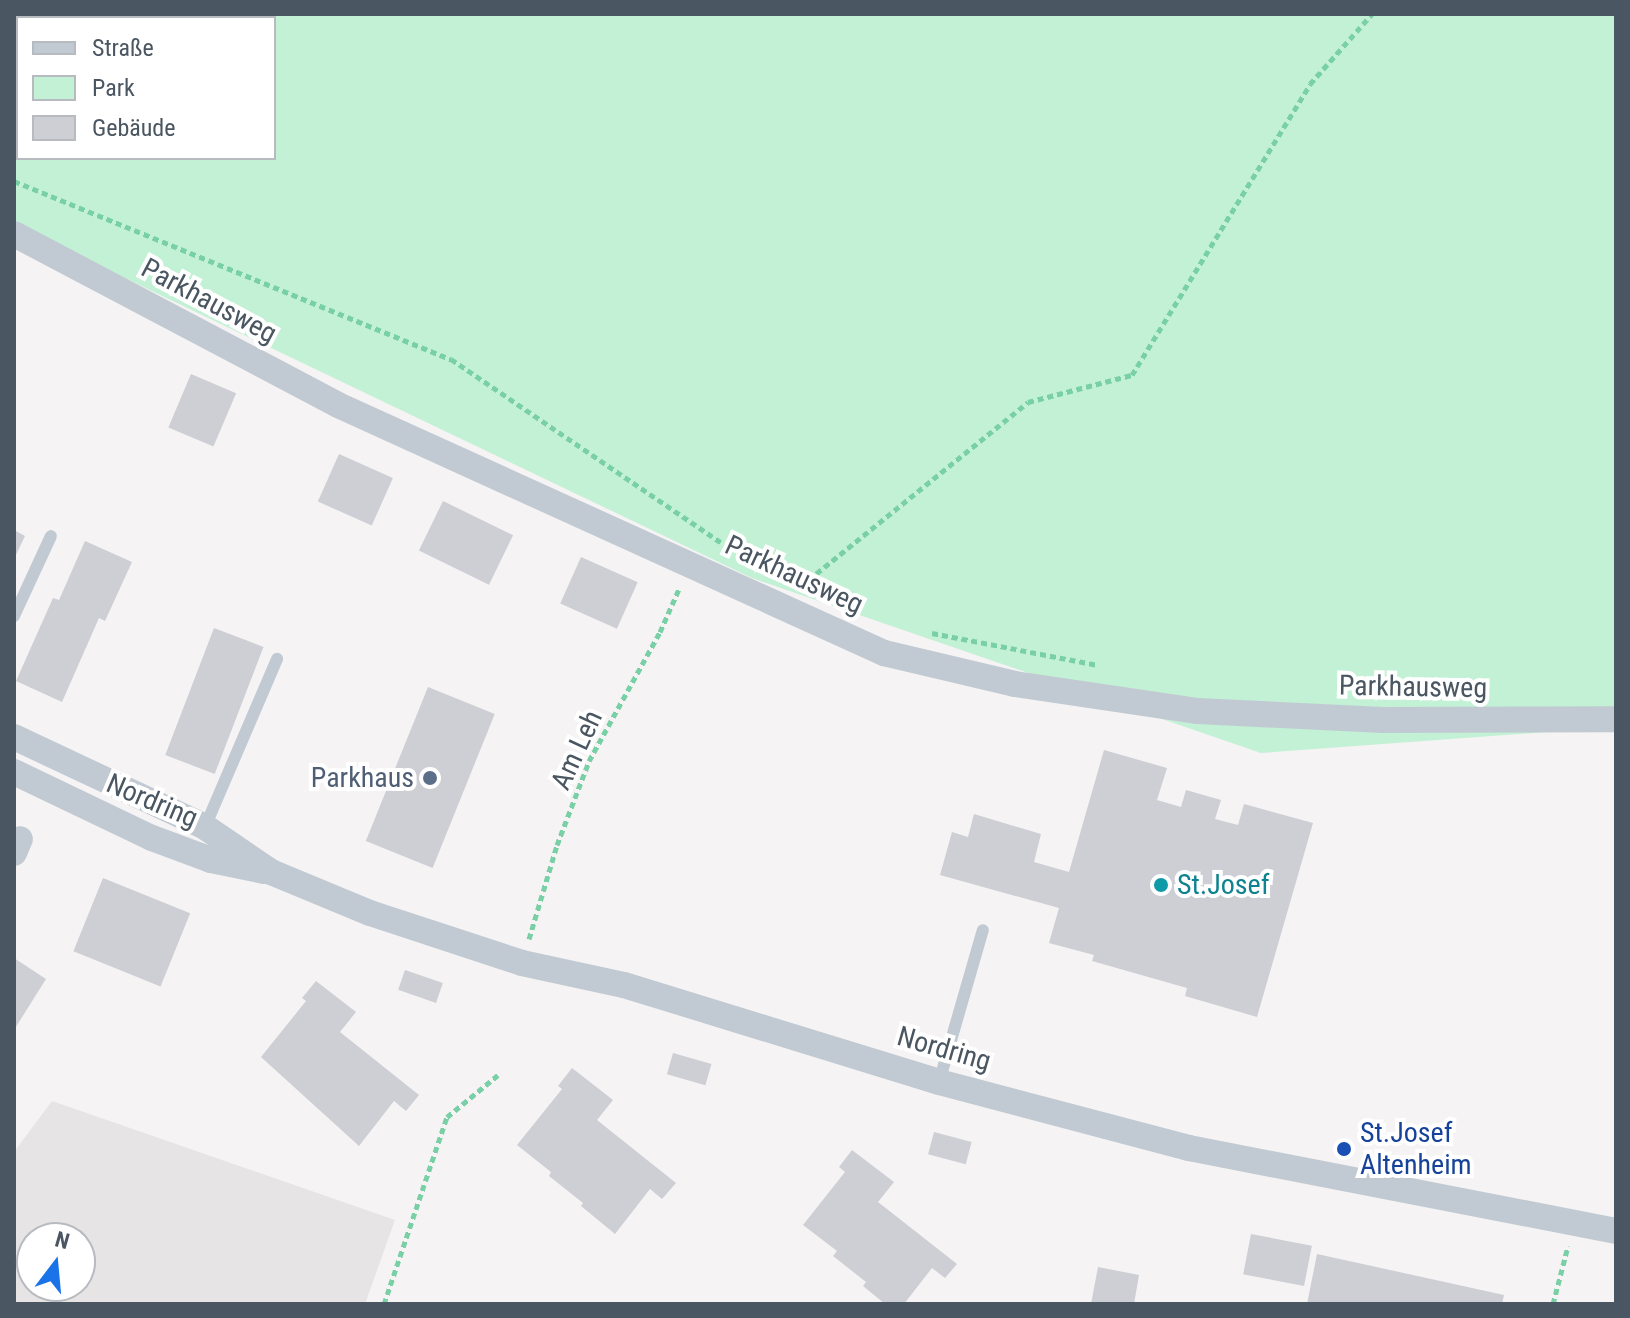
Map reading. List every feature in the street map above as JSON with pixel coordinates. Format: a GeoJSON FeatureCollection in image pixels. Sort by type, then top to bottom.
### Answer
{"type":"FeatureCollection","features":[{"type":"Feature","properties":{"kind":"street","name":"Parkhausweg"},"geometry":{"type":"LineString","coordinates":[[14,234],[338,405],[690,562],[884,653],[1015,684],[1198,711],[1383,720],[1616,719]]}},
{"type":"Feature","properties":{"kind":"street","name":"Nordring"},"geometry":{"type":"LineString","coordinates":[[14,737],[205,827],[271,872]]}},
{"type":"Feature","properties":{"kind":"street","name":"Nordring"},"geometry":{"type":"LineString","coordinates":[[14,772],[152,838],[211,860],[271,872],[370,913],[522,963],[624,985],[939,1082],[1189,1148],[1616,1231]]}},
{"type":"Feature","properties":{"kind":"lane"},"geometry":{"type":"LineString","coordinates":[[14,616],[51,536]]}},
{"type":"Feature","properties":{"kind":"lane","name":"Nordring"},"geometry":{"type":"LineString","coordinates":[[205,827],[277,659]]}},
{"type":"Feature","properties":{"kind":"lane"},"geometry":{"type":"LineString","coordinates":[[939,1082],[983,930]]}},
{"type":"Feature","properties":{"kind":"path"},"geometry":{"type":"LineString","coordinates":[[793,592],[1028,402],[1132,375],[1310,84],[1372,14]]}},
{"type":"Feature","properties":{"kind":"path"},"geometry":{"type":"LineString","coordinates":[[14,181],[451,359],[741,557]]}},
{"type":"Feature","properties":{"kind":"path","name":"Am Leh"},"geometry":{"type":"LineString","coordinates":[[522,963],[557,845],[589,761],[660,632],[690,562]]}},
{"type":"Feature","properties":{"kind":"path"},"geometry":{"type":"LineString","coordinates":[[918,630],[1105,667]]}},
{"type":"Feature","properties":{"kind":"path"},"geometry":{"type":"LineString","coordinates":[[384,1304],[447,1117],[498,1075]]}},
{"type":"Feature","properties":{"kind":"path"},"geometry":{"type":"LineString","coordinates":[[1553,1304],[1575,1222]]}},
{"type":"Feature","properties":{"kind":"shaded area"},"geometry":{"type":"Polygon","coordinates":[[[52,1101],[395,1220],[365,1304],[14,1304],[14,1152],[52,1101]]]}},
{"type":"Feature","properties":{"kind":"green space"},"geometry":{"type":"Polygon","coordinates":[[[14,14],[1616,14],[1616,727],[1261,753],[752,578],[14,225],[14,14]]]}},
{"type":"Feature","properties":{"kind":"building"},"geometry":{"type":"Polygon","coordinates":[[[191,374],[236,393],[213,447],[168,427],[191,374]]]}},
{"type":"Feature","properties":{"kind":"building"},"geometry":{"type":"Polygon","coordinates":[[[339,454],[393,478],[372,526],[318,502],[339,454]]]}},
{"type":"Feature","properties":{"kind":"building"},"geometry":{"type":"Polygon","coordinates":[[[443,501],[513,535],[489,585],[419,550],[443,501]]]}},
{"type":"Feature","properties":{"kind":"building"},"geometry":{"type":"Polygon","coordinates":[[[14,530],[25,536],[14,559],[14,530]]]}},
{"type":"Feature","properties":{"kind":"building"},"geometry":{"type":"Polygon","coordinates":[[[85,541],[132,562],[105,621],[99,618],[62,702],[16,681],[53,598],[59,600],[85,541]]]}},
{"type":"Feature","properties":{"kind":"building"},"geometry":{"type":"Polygon","coordinates":[[[581,557],[638,582],[617,629],[560,604],[581,557]]]}},
{"type":"Feature","properties":{"kind":"building"},"geometry":{"type":"Polygon","coordinates":[[[214,628],[263,647],[215,774],[165,755],[214,628]]]}},
{"type":"Feature","properties":{"kind":"building","name":"Parkhaus"},"geometry":{"type":"Polygon","coordinates":[[[428,687],[495,714],[433,868],[366,841],[428,687]]]}},
{"type":"Feature","properties":{"kind":"building","name":"St.Josef"},"geometry":{"type":"Polygon","coordinates":[[[1104,750],[1167,768],[1157,800],[1181,807],[1186,790],[1221,800],[1215,819],[1238,825],[1244,804],[1313,823],[1257,1017],[1185,996],[1187,988],[1092,961],[1094,955],[1049,943],[1059,908],[940,875],[952,832],[968,837],[974,814],[1041,834],[1034,862],[1069,872],[1104,750]]]}},
{"type":"Feature","properties":{"kind":"building"},"geometry":{"type":"Polygon","coordinates":[[[103,878],[190,913],[161,986],[73,951],[103,878]]]}},
{"type":"Feature","properties":{"kind":"building"},"geometry":{"type":"Polygon","coordinates":[[[14,958],[46,979],[14,1030],[14,958]]]}},
{"type":"Feature","properties":{"kind":"building"},"geometry":{"type":"Polygon","coordinates":[[[405,970],[443,983],[436,1003],[398,990],[405,970]]]}},
{"type":"Feature","properties":{"kind":"building"},"geometry":{"type":"Polygon","coordinates":[[[316,981],[356,1012],[340,1032],[419,1095],[406,1111],[394,1101],[359,1146],[261,1057],[306,1001],[302,998],[316,981]]]}},
{"type":"Feature","properties":{"kind":"building"},"geometry":{"type":"Polygon","coordinates":[[[673,1053],[711,1064],[705,1085],[667,1074],[673,1053]]]}},
{"type":"Feature","properties":{"kind":"building"},"geometry":{"type":"Polygon","coordinates":[[[572,1068],[613,1100],[597,1120],[676,1183],[662,1199],[650,1189],[615,1234],[549,1176],[551,1172],[517,1145],[562,1089],[558,1086],[572,1068]]]}},
{"type":"Feature","properties":{"kind":"building"},"geometry":{"type":"Polygon","coordinates":[[[934,1132],[972,1142],[966,1164],[928,1154],[934,1132]]]}},
{"type":"Feature","properties":{"kind":"building"},"geometry":{"type":"Polygon","coordinates":[[[852,1150],[894,1182],[878,1202],[957,1264],[945,1278],[932,1268],[904,1304],[885,1304],[863,1286],[866,1282],[833,1256],[837,1251],[803,1225],[845,1172],[839,1167],[852,1150]]]}},
{"type":"Feature","properties":{"kind":"building"},"geometry":{"type":"Polygon","coordinates":[[[1251,1234],[1312,1246],[1304,1286],[1243,1274],[1251,1234]]]}},
{"type":"Feature","properties":{"kind":"building"},"geometry":{"type":"Polygon","coordinates":[[[1317,1254],[1504,1295],[1502,1304],[1307,1304],[1317,1254]]]}},
{"type":"Feature","properties":{"kind":"building"},"geometry":{"type":"Polygon","coordinates":[[[1098,1267],[1139,1275],[1134,1304],[1091,1304],[1098,1267]]]}},
{"type":"Feature","properties":{"kind":"place","name":"Parkhaus"},"geometry":{"type":"Point","coordinates":[430,778]}},
{"type":"Feature","properties":{"kind":"place","name":"St.Josef"},"geometry":{"type":"Point","coordinates":[1161,885]}},
{"type":"Feature","properties":{"kind":"place","name":"St.Josef Altenheim"},"geometry":{"type":"Point","coordinates":[1344,1149]}}]}
